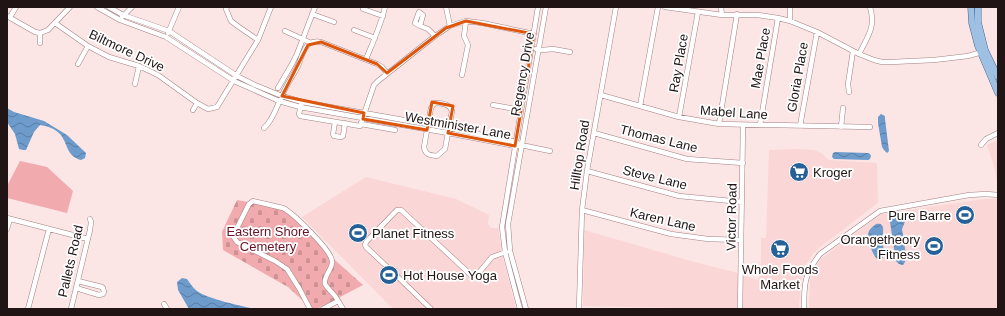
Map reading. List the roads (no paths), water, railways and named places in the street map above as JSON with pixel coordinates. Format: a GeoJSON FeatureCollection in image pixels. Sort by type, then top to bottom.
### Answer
{"type":"FeatureCollection","features":[{"type":"Feature","properties":{"kind":"main road"},"geometry":{"type":"LineString","coordinates":[[971,7],[972,23],[998,92]]}},
{"type":"Feature","properties":{"kind":"main road"},"geometry":{"type":"LineString","coordinates":[[978,7],[978,22],[982,51],[998,77]]}},
{"type":"Feature","properties":{"kind":"street"},"geometry":{"type":"LineString","coordinates":[[16,7],[8,17],[35,32],[40,33],[48,30],[70,7]]}},
{"type":"Feature","properties":{"kind":"street","name":"Westminister Lane"},"geometry":{"type":"LineString","coordinates":[[97,7],[120,20],[166,37],[234,81],[279,101],[362,121],[428,127]]}},
{"type":"Feature","properties":{"kind":"street","name":"Westminister Lane"},"geometry":{"type":"LineString","coordinates":[[109,7],[123,15],[169,31],[237,76],[282,96],[302,102],[364,113],[521,146]]}},
{"type":"Feature","properties":{"kind":"street"},"geometry":{"type":"LineString","coordinates":[[120,20],[132,7]]}},
{"type":"Feature","properties":{"kind":"street"},"geometry":{"type":"LineString","coordinates":[[166,37],[179,7]]}},
{"type":"Feature","properties":{"kind":"street"},"geometry":{"type":"LineString","coordinates":[[227,7],[226,9],[231,20],[258,40]]}},
{"type":"Feature","properties":{"kind":"street","name":"Biltmore Drive"},"geometry":{"type":"LineString","coordinates":[[55,23],[88,46],[109,56],[139,66],[158,75],[197,103],[208,109],[217,107],[234,81],[258,40],[271,7]]}},
{"type":"Feature","properties":{"kind":"street"},"geometry":{"type":"LineString","coordinates":[[278,88],[292,64],[315,7]]}},
{"type":"Feature","properties":{"kind":"street"},"geometry":{"type":"LineString","coordinates":[[366,59],[375,38],[385,7]]}},
{"type":"Feature","properties":{"kind":"street"},"geometry":{"type":"LineString","coordinates":[[446,7],[450,26]]}},
{"type":"Feature","properties":{"kind":"street","name":"Regency Drive"},"geometry":{"type":"LineString","coordinates":[[520,309],[505,252],[502,227],[538,7]]}},
{"type":"Feature","properties":{"kind":"street","name":"Regency Drive"},"geometry":{"type":"LineString","coordinates":[[526,309],[510,250],[508,224],[546,7]]}},
{"type":"Feature","properties":{"kind":"street","name":"Hilltop Road"},"geometry":{"type":"LineString","coordinates":[[579,309],[582,210],[616,7]]}},
{"type":"Feature","properties":{"kind":"street"},"geometry":{"type":"LineString","coordinates":[[640,106],[658,7]]}},
{"type":"Feature","properties":{"kind":"street"},"geometry":{"type":"LineString","coordinates":[[665,7],[698,12],[758,15],[790,21],[874,60],[891,62],[934,60],[968,56],[982,51]]}},
{"type":"Feature","properties":{"kind":"street"},"geometry":{"type":"LineString","coordinates":[[721,7],[722,14]]}},
{"type":"Feature","properties":{"kind":"street"},"geometry":{"type":"LineString","coordinates":[[790,7],[790,21]]}},
{"type":"Feature","properties":{"kind":"street"},"geometry":{"type":"LineString","coordinates":[[859,54],[872,27],[870,7]]}},
{"type":"Feature","properties":{"kind":"street"},"geometry":{"type":"LineString","coordinates":[[362,9],[383,16]]}},
{"type":"Feature","properties":{"kind":"street","name":"Ray Place"},"geometry":{"type":"LineString","coordinates":[[679,117],[698,12]]}},
{"type":"Feature","properties":{"kind":"street"},"geometry":{"type":"LineString","coordinates":[[312,14],[334,22]]}},
{"type":"Feature","properties":{"kind":"street"},"geometry":{"type":"LineString","coordinates":[[719,124],[737,14]]}},
{"type":"Feature","properties":{"kind":"street","name":"Mae Place"},"geometry":{"type":"LineString","coordinates":[[760,125],[778,18]]}},
{"type":"Feature","properties":{"kind":"street"},"geometry":{"type":"LineString","coordinates":[[462,75],[468,45],[464,36],[466,21]]}},
{"type":"Feature","properties":{"kind":"street"},"geometry":{"type":"LineString","coordinates":[[302,102],[299,114],[300,116],[360,126],[374,85],[387,73],[450,26],[466,21],[482,22],[535,32],[541,31]]}},
{"type":"Feature","properties":{"kind":"street"},"geometry":{"type":"LineString","coordinates":[[420,26],[428,29],[435,36]]}},
{"type":"Feature","properties":{"kind":"street"},"geometry":{"type":"LineString","coordinates":[[354,30],[375,38]]}},
{"type":"Feature","properties":{"kind":"street"},"geometry":{"type":"LineString","coordinates":[[285,31],[311,43]]}},
{"type":"Feature","properties":{"kind":"street","name":"Gloria Place"},"geometry":{"type":"LineString","coordinates":[[800,126],[816,32]]}},
{"type":"Feature","properties":{"kind":"street"},"geometry":{"type":"LineString","coordinates":[[40,33],[40,43]]}},
{"type":"Feature","properties":{"kind":"street"},"geometry":{"type":"LineString","coordinates":[[264,128],[272,119],[279,101],[298,67],[307,46],[311,43],[316,41],[321,42],[366,59],[382,67],[387,73]]}},
{"type":"Feature","properties":{"kind":"street"},"geometry":{"type":"LineString","coordinates":[[78,64],[88,46]]}},
{"type":"Feature","properties":{"kind":"street"},"geometry":{"type":"LineString","coordinates":[[532,48],[553,49],[570,52]]}},
{"type":"Feature","properties":{"kind":"street"},"geometry":{"type":"LineString","coordinates":[[848,92],[853,51]]}},
{"type":"Feature","properties":{"kind":"street"},"geometry":{"type":"LineString","coordinates":[[292,64],[298,67]]}},
{"type":"Feature","properties":{"kind":"street"},"geometry":{"type":"LineString","coordinates":[[135,84],[139,66]]}},
{"type":"Feature","properties":{"kind":"street"},"geometry":{"type":"LineString","coordinates":[[525,91],[530,92]]}},
{"type":"Feature","properties":{"kind":"street","name":"Mabel Lane"},"geometry":{"type":"LineString","coordinates":[[601,95],[679,117],[719,124],[870,127]]}},
{"type":"Feature","properties":{"kind":"street"},"geometry":{"type":"LineString","coordinates":[[193,110],[197,103]]}},
{"type":"Feature","properties":{"kind":"street"},"geometry":{"type":"LineString","coordinates":[[437,103],[450,107],[452,111],[445,149],[437,156],[428,154],[424,151],[428,127],[433,105],[437,103]]}},
{"type":"Feature","properties":{"kind":"street"},"geometry":{"type":"LineString","coordinates":[[493,106],[521,110]]}},
{"type":"Feature","properties":{"kind":"street"},"geometry":{"type":"LineString","coordinates":[[841,126],[843,108]]}},
{"type":"Feature","properties":{"kind":"street"},"geometry":{"type":"LineString","coordinates":[[362,121],[395,130]]}},
{"type":"Feature","properties":{"kind":"street"},"geometry":{"type":"LineString","coordinates":[[335,122],[334,136],[342,136],[345,124]]}},
{"type":"Feature","properties":{"kind":"street","name":"Victor Road"},"geometry":{"type":"LineString","coordinates":[[740,309],[743,125]]}},
{"type":"Feature","properties":{"kind":"street","name":"Thomas Lane"},"geometry":{"type":"LineString","coordinates":[[594,133],[687,159],[743,163]]}},
{"type":"Feature","properties":{"kind":"street"},"geometry":{"type":"LineString","coordinates":[[981,145],[986,139],[998,133]]}},
{"type":"Feature","properties":{"kind":"street"},"geometry":{"type":"LineString","coordinates":[[521,146],[550,150]]}},
{"type":"Feature","properties":{"kind":"street","name":"Steve Lane"},"geometry":{"type":"LineString","coordinates":[[588,171],[679,196],[742,202]]}},
{"type":"Feature","properties":{"kind":"street"},"geometry":{"type":"LineString","coordinates":[[804,309],[804,290],[807,275],[820,254],[880,211],[969,195],[996,194]]}},
{"type":"Feature","properties":{"kind":"street"},"geometry":{"type":"LineString","coordinates":[[310,309],[300,288],[288,269],[237,242],[233,236],[248,204],[252,201],[277,206],[287,210],[331,255],[332,266],[325,279],[325,282],[343,309]]}},
{"type":"Feature","properties":{"kind":"street"},"geometry":{"type":"LineString","coordinates":[[431,309],[366,248],[366,242],[396,210],[401,210],[471,275],[477,275],[492,257],[510,250]]}},
{"type":"Feature","properties":{"kind":"street","name":"Karen Lane"},"geometry":{"type":"LineString","coordinates":[[582,210],[671,234],[708,239],[741,240]]}},
{"type":"Feature","properties":{"kind":"street"},"geometry":{"type":"LineString","coordinates":[[7,230],[8,219],[88,240]]}},
{"type":"Feature","properties":{"kind":"street","name":"Pallets Road"},"geometry":{"type":"LineString","coordinates":[[71,309],[88,240],[91,222],[90,219]]}},
{"type":"Feature","properties":{"kind":"street"},"geometry":{"type":"LineString","coordinates":[[28,309],[49,229]]}},
{"type":"Feature","properties":{"kind":"street"},"geometry":{"type":"LineString","coordinates":[[76,288],[99,294],[104,292],[102,287],[78,281]]}},
{"type":"Feature","properties":{"kind":"street"},"geometry":{"type":"LineString","coordinates":[[323,309],[338,301]]}},
{"type":"Feature","properties":{"kind":"water"},"geometry":{"type":"Polygon","coordinates":[[[7,108],[14,112],[44,121],[67,135],[86,153],[85,158],[81,160],[73,156],[60,134],[55,130],[40,125],[34,132],[26,150],[19,149],[15,134],[7,122],[7,108]]]}},
{"type":"Feature","properties":{"kind":"water"},"geometry":{"type":"Polygon","coordinates":[[[881,114],[885,116],[889,151],[887,153],[882,147],[878,123],[878,117],[881,114]]]}},
{"type":"Feature","properties":{"kind":"water"},"geometry":{"type":"Polygon","coordinates":[[[833,153],[868,153],[871,156],[868,160],[834,159],[832,157],[833,153]]]}},
{"type":"Feature","properties":{"kind":"water"},"geometry":{"type":"Polygon","coordinates":[[[902,216],[906,219],[902,229],[906,255],[903,265],[896,261],[890,222],[892,217],[902,216]]]}},
{"type":"Feature","properties":{"kind":"water"},"geometry":{"type":"Polygon","coordinates":[[[876,224],[880,224],[883,227],[882,242],[884,252],[882,259],[877,259],[875,257],[871,250],[869,241],[869,231],[876,224]]]}},
{"type":"Feature","properties":{"kind":"water"},"geometry":{"type":"Polygon","coordinates":[[[182,278],[187,279],[201,294],[256,309],[189,309],[178,290],[177,282],[182,278]]]}},
{"type":"Feature","properties":{"kind":"place","name":"Kroger"},"geometry":{"type":"Point","coordinates":[799,172]}},
{"type":"Feature","properties":{"kind":"place","name":"Pure Barre"},"geometry":{"type":"Point","coordinates":[965,215]}},
{"type":"Feature","properties":{"kind":"place","name":"Planet Fitness"},"geometry":{"type":"Point","coordinates":[358,233]}},
{"type":"Feature","properties":{"kind":"place","name":"Orangetheory Fitness"},"geometry":{"type":"Point","coordinates":[934,246]}},
{"type":"Feature","properties":{"kind":"place","name":"Whole Foods Market"},"geometry":{"type":"Point","coordinates":[780,249]}},
{"type":"Feature","properties":{"kind":"place","name":"Hot House Yoga"},"geometry":{"type":"Point","coordinates":[389,275]}},
{"type":"Feature","properties":{"kind":"park label","name":"Eastern Shore Cemetery"},"geometry":{"type":"Point","coordinates":[268,238]}}]}
